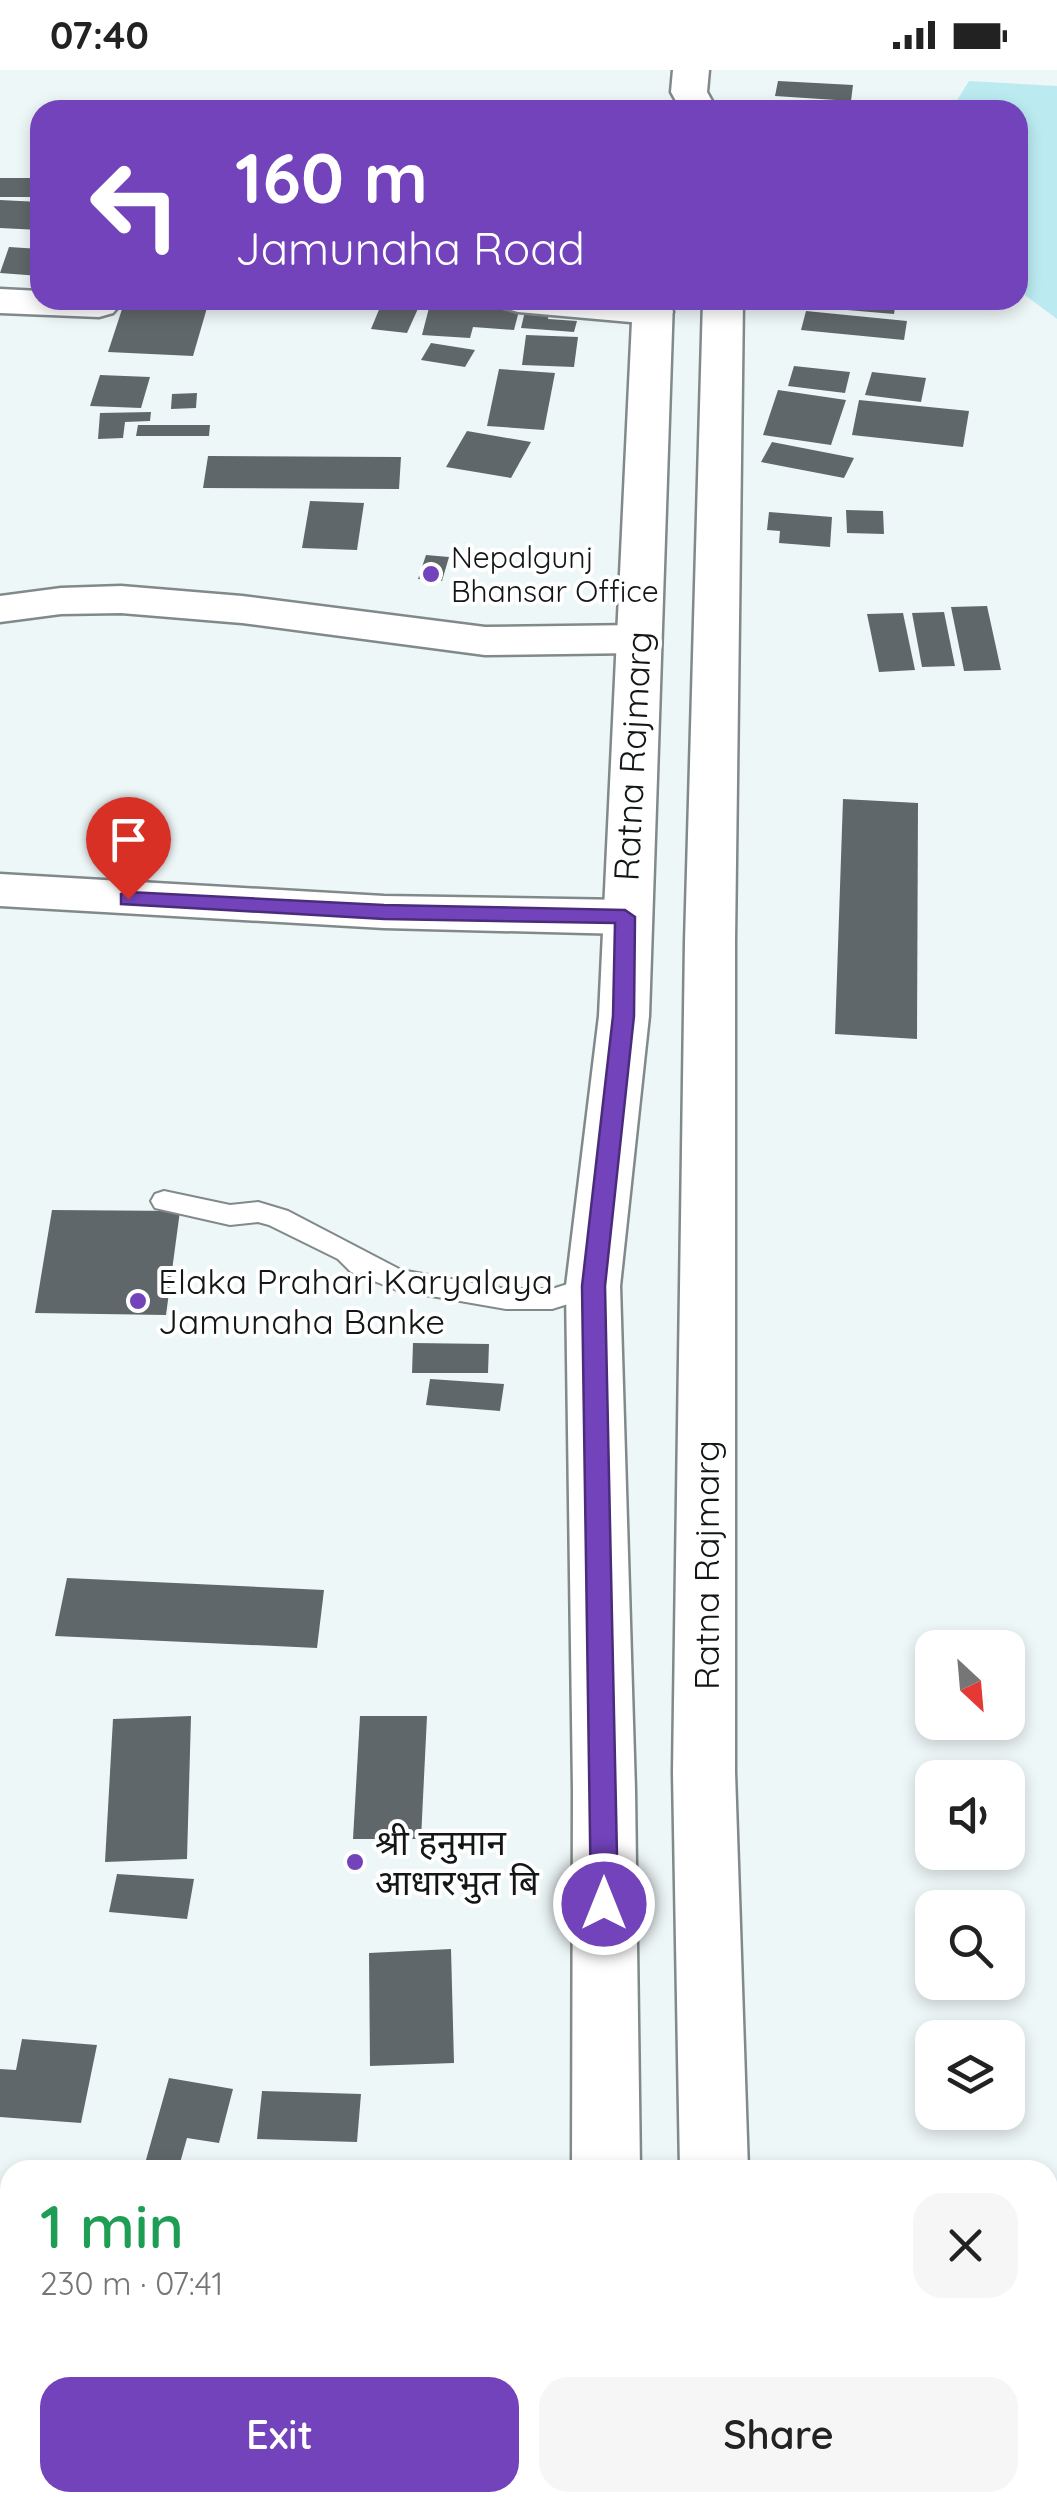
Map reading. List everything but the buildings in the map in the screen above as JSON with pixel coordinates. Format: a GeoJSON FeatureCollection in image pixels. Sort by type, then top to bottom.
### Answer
{"type":"FeatureCollection","features":[{"type":"Feature","properties":{"kind":"main road"},"geometry":{"type":"LineString","coordinates":[[0,302],[30,303]]}},
{"type":"Feature","properties":{"kind":"main road","name":"Ratna Rajmarg"},"geometry":{"type":"LineString","coordinates":[[606,2160],[604,1790],[594,1286],[624,1016],[625,917],[653,310]]}},
{"type":"Feature","properties":{"kind":"main road","name":"Ratna Rajmarg"},"geometry":{"type":"LineString","coordinates":[[714,2160],[704,1772],[710,942],[724,310]]}},
{"type":"Feature","properties":{"kind":"main road"},"geometry":{"type":"LineString","coordinates":[[0,608],[43,600],[156,598],[486,642],[637,639]]}},
{"type":"Feature","properties":{"kind":"main road"},"geometry":{"type":"LineString","coordinates":[[0,890],[365,911],[625,917]]}},
{"type":"Feature","properties":{"kind":"lane"},"geometry":{"type":"LineString","coordinates":[[164,1201],[230,1215],[258,1212],[278,1218],[348,1252],[361,1266],[397,1280],[506,1299],[552,1299],[594,1286]]}},
{"type":"Feature","properties":{"kind":"shaded area"},"geometry":{"type":"Polygon","coordinates":[[[969,81],[1057,86],[1057,319],[1028,297],[1028,100],[957,100],[969,81]]]}},
{"type":"Feature","properties":{"kind":"place","name":"Nepalgunj Bhansar Office"},"geometry":{"type":"Point","coordinates":[431,574]}},
{"type":"Feature","properties":{"kind":"place","name":"Elaka Prahari Karyalaya Jamunaha Banke"},"geometry":{"type":"Point","coordinates":[138,1301]}},
{"type":"Feature","properties":{"kind":"place","name":"श्री हनुमान आधारभुत बि"},"geometry":{"type":"Point","coordinates":[355,1862]}},
{"type":"Feature","properties":{"kind":"route"},"geometry":{"type":"LineString","coordinates":[[128,899],[384,912],[625,917],[624,1016],[594,1286],[604,1904]]}}]}
